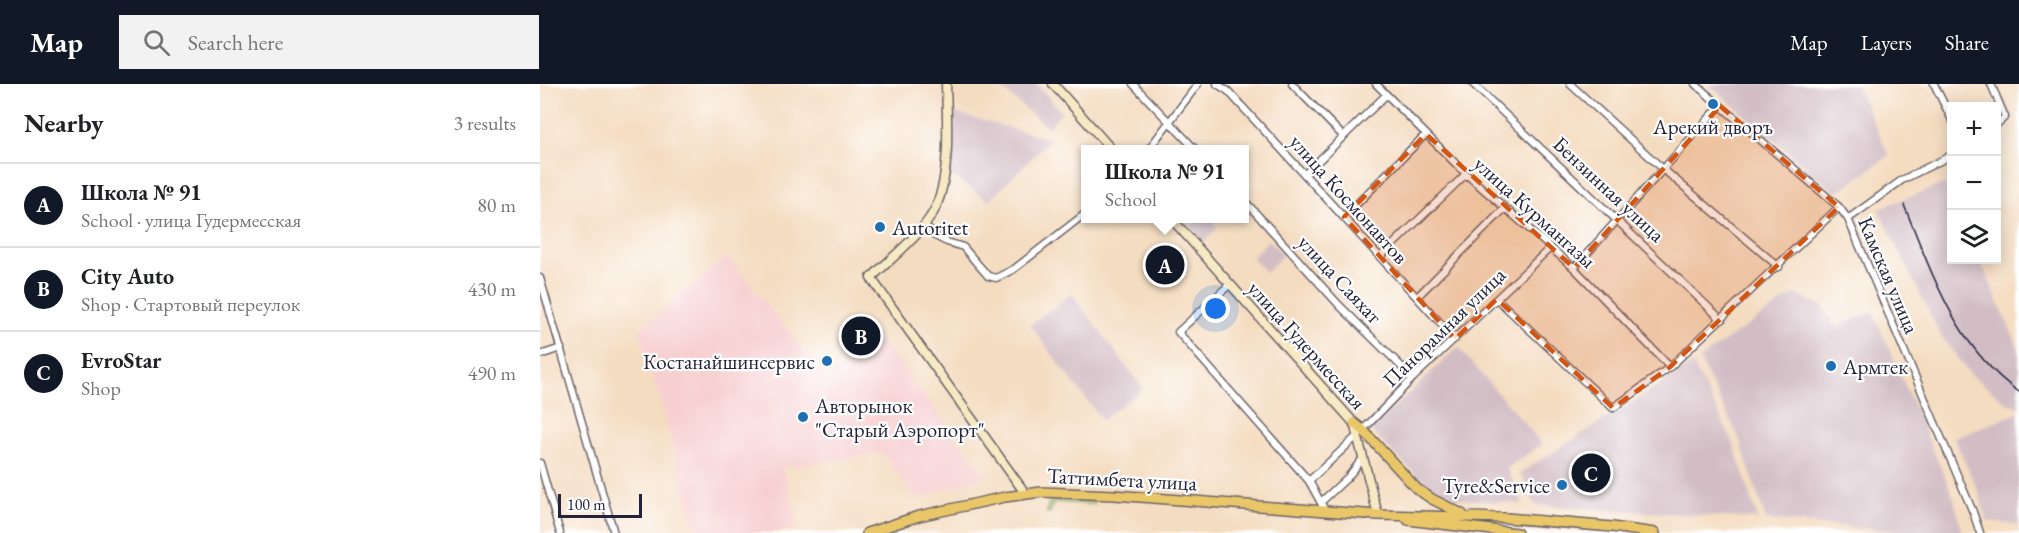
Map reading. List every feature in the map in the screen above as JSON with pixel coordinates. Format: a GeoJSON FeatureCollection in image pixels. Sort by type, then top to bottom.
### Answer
{"type":"FeatureCollection","features":[{"type":"Feature","properties":{"kind":"main road"},"geometry":{"type":"LineString","coordinates":[[1354,423],[1360,433],[1417,489],[1467,516]]}},
{"type":"Feature","properties":{"kind":"main road","name":"Таттимбета улица"},"geometry":{"type":"LineString","coordinates":[[867,533],[919,516],[1025,493],[1107,495],[1378,515]]}},
{"type":"Feature","properties":{"kind":"main road"},"geometry":{"type":"LineString","coordinates":[[1378,515],[1507,518],[1655,533]]}},
{"type":"Feature","properties":{"kind":"main road"},"geometry":{"type":"LineString","coordinates":[[1378,515],[1514,533]]}},
{"type":"Feature","properties":{"kind":"main road"},"geometry":{"type":"LineString","coordinates":[[1507,518],[1514,533]]}},
{"type":"Feature","properties":{"kind":"main road"},"geometry":{"type":"LineString","coordinates":[[1514,533],[1518,519]]}},
{"type":"Feature","properties":{"kind":"main road"},"geometry":{"type":"LineString","coordinates":[[1441,525],[1451,533]]}},
{"type":"Feature","properties":{"kind":"street"},"geometry":{"type":"LineString","coordinates":[[946,84],[943,186],[935,208],[924,225],[871,278],[1025,493]]}},
{"type":"Feature","properties":{"kind":"street"},"geometry":{"type":"LineString","coordinates":[[1053,84],[1108,145]]}},
{"type":"Feature","properties":{"kind":"street"},"geometry":{"type":"LineString","coordinates":[[1133,84],[1191,145]]}},
{"type":"Feature","properties":{"kind":"street"},"geometry":{"type":"LineString","coordinates":[[1152,145],[1198,84]]}},
{"type":"Feature","properties":{"kind":"street","name":"улица Космонавтов"},"geometry":{"type":"LineString","coordinates":[[1217,84],[1228,91],[1455,339]]}},
{"type":"Feature","properties":{"kind":"street"},"geometry":{"type":"LineString","coordinates":[[1292,84],[1343,136]]}},
{"type":"Feature","properties":{"kind":"street","name":"улица Курмангазы"},"geometry":{"type":"LineString","coordinates":[[1376,84],[1466,174],[1574,268],[1670,367]]}},
{"type":"Feature","properties":{"kind":"street","name":"Бензинная улица"},"geometry":{"type":"LineString","coordinates":[[1473,84],[1722,320]]}},
{"type":"Feature","properties":{"kind":"street"},"geometry":{"type":"LineString","coordinates":[[1570,84],[1663,169],[1779,267]]}},
{"type":"Feature","properties":{"kind":"street","name":"Камская улица"},"geometry":{"type":"LineString","coordinates":[[1695,84],[1839,207],[1848,219],[1980,533]]}},
{"type":"Feature","properties":{"kind":"street"},"geometry":{"type":"LineString","coordinates":[[1934,84],[1947,110]]}},
{"type":"Feature","properties":{"kind":"street"},"geometry":{"type":"LineString","coordinates":[[1991,84],[1999,102]]}},
{"type":"Feature","properties":{"kind":"street"},"geometry":{"type":"LineString","coordinates":[[1305,174],[1386,95]]}},
{"type":"Feature","properties":{"kind":"street"},"geometry":{"type":"LineString","coordinates":[[1574,268],[1720,106]]}},
{"type":"Feature","properties":{"kind":"street"},"geometry":{"type":"LineString","coordinates":[[2001,107],[2005,117],[2001,121]]}},
{"type":"Feature","properties":{"kind":"street"},"geometry":{"type":"LineString","coordinates":[[1344,217],[1426,134]]}},
{"type":"Feature","properties":{"kind":"street"},"geometry":{"type":"LineString","coordinates":[[1848,219],[1902,180],[1950,156]]}},
{"type":"Feature","properties":{"kind":"street"},"geometry":{"type":"LineString","coordinates":[[1380,257],[1466,174]]}},
{"type":"Feature","properties":{"kind":"street","name":"улица Саяхат"},"geometry":{"type":"LineString","coordinates":[[1249,204],[1339,305],[1413,378]]}},
{"type":"Feature","properties":{"kind":"street"},"geometry":{"type":"LineString","coordinates":[[1497,298],[1613,408],[1670,367],[1779,267],[1839,207]]}},
{"type":"Feature","properties":{"kind":"street"},"geometry":{"type":"LineString","coordinates":[[1417,297],[1504,209]]}},
{"type":"Feature","properties":{"kind":"street"},"geometry":{"type":"LineString","coordinates":[[924,225],[935,236],[963,247],[988,276],[996,278],[1014,269],[1081,217]]}},
{"type":"Feature","properties":{"kind":"street","name":"улица Гудермесская"},"geometry":{"type":"LineString","coordinates":[[1175,223],[1354,423]]}},
{"type":"Feature","properties":{"kind":"street","name":"Панорамная улица"},"geometry":{"type":"LineString","coordinates":[[1309,481],[1550,248]]}},
{"type":"Feature","properties":{"kind":"street"},"geometry":{"type":"LineString","coordinates":[[540,278],[614,533]]}},
{"type":"Feature","properties":{"kind":"street"},"geometry":{"type":"LineString","coordinates":[[1229,285],[1178,333],[1309,481],[1326,512]]}},
{"type":"Feature","properties":{"kind":"street"},"geometry":{"type":"LineString","coordinates":[[540,355],[561,348]]}},
{"type":"Feature","properties":{"kind":"street","name":"улица Гудермесская"},"geometry":{"type":"LineString","coordinates":[[1360,433],[1363,458],[1378,515]]}},
{"type":"Feature","properties":{"kind":"street"},"geometry":{"type":"LineString","coordinates":[[1321,502],[1348,477],[1363,458]]}},
{"type":"Feature","properties":{"kind":"street"},"geometry":{"type":"LineString","coordinates":[[540,463],[560,533]]}},
{"type":"Feature","properties":{"kind":"highlighted area"},"geometry":{"type":"Polygon","coordinates":[[[1720,106],[1839,207],[1670,367],[1613,408],[1497,299],[1455,339],[1344,217],[1426,134],[1574,268],[1720,106]]]}},
{"type":"Feature","properties":{"kind":"shaded area"},"geometry":{"type":"Polygon","coordinates":[[[987,84],[1037,84],[1061,112],[1048,128],[1002,89],[987,84]]]}},
{"type":"Feature","properties":{"kind":"shaded area"},"geometry":{"type":"Polygon","coordinates":[[[1708,84],[1856,84],[1889,156],[1836,193],[1708,84]]]}},
{"type":"Feature","properties":{"kind":"shaded area"},"geometry":{"type":"Polygon","coordinates":[[[955,113],[1050,139],[989,201],[948,173],[955,113]]]}},
{"type":"Feature","properties":{"kind":"shaded area"},"geometry":{"type":"Polygon","coordinates":[[[1946,183],[1947,264],[1982,264],[2019,349],[2019,407],[2007,403],[1971,375],[1942,338],[1878,209],[1946,183]]]}},
{"type":"Feature","properties":{"kind":"shaded area"},"geometry":{"type":"Polygon","coordinates":[[[1193,223],[1213,223],[1218,227],[1200,246],[1186,231],[1193,223]]]}},
{"type":"Feature","properties":{"kind":"shaded area"},"geometry":{"type":"Polygon","coordinates":[[[1268,240],[1283,254],[1266,273],[1252,258],[1268,240]]]}},
{"type":"Feature","properties":{"kind":"shaded area","name":"Авторынок \"Старый Аэропорт\""},"geometry":{"type":"Polygon","coordinates":[[[727,256],[827,380],[881,339],[986,476],[916,499],[882,453],[783,468],[798,526],[774,533],[697,533],[640,330],[727,256]]]}},
{"type":"Feature","properties":{"kind":"shaded area"},"geometry":{"type":"Polygon","coordinates":[[[1072,294],[1143,389],[1102,420],[1030,325],[1072,294]]]}},
{"type":"Feature","properties":{"kind":"shaded area"},"geometry":{"type":"Polygon","coordinates":[[[1794,294],[1823,306],[1835,327],[1873,312],[1954,498],[1962,533],[1920,533],[1766,520],[1739,438],[1699,359],[1794,294]]]}},
{"type":"Feature","properties":{"kind":"shaded area"},"geometry":{"type":"Polygon","coordinates":[[[1458,347],[1542,444],[1507,468],[1523,504],[1439,497],[1370,430],[1458,347]]]}},
{"type":"Feature","properties":{"kind":"shaded area"},"geometry":{"type":"Polygon","coordinates":[[[1693,364],[1732,440],[1758,519],[1535,505],[1520,473],[1693,364]]]}},
{"type":"Feature","properties":{"kind":"shaded area"},"geometry":{"type":"Polygon","coordinates":[[[2019,414],[2019,525],[1987,521],[1979,493],[1954,438],[2019,414]]]}},
{"type":"Feature","properties":{"kind":"green space"},"geometry":{"type":"Polygon","coordinates":[[[1052,498],[1094,500],[1094,504],[1054,502],[1050,512],[1047,513],[1052,498]]]}},
{"type":"Feature","properties":{"kind":"railway"},"geometry":{"type":"LineString","coordinates":[[1904,205],[1936,282],[1962,331],[1978,354],[2019,392]]}},
{"type":"Feature","properties":{"kind":"place","name":"Арекий дворъ"},"geometry":{"type":"Point","coordinates":[1713,104]}},
{"type":"Feature","properties":{"kind":"place","name":"Autoritet"},"geometry":{"type":"Point","coordinates":[880,227]}},
{"type":"Feature","properties":{"kind":"place","name":"Школа № 91"},"geometry":{"type":"Point","coordinates":[1165,265]}},
{"type":"Feature","properties":{"kind":"place","name":"City Auto"},"geometry":{"type":"Point","coordinates":[861,336]}},
{"type":"Feature","properties":{"kind":"place","name":"Костанайшинсервис"},"geometry":{"type":"Point","coordinates":[827,361]}},
{"type":"Feature","properties":{"kind":"place","name":"Армтек"},"geometry":{"type":"Point","coordinates":[1831,366]}},
{"type":"Feature","properties":{"kind":"place","name":"Авторынок \"Старый Аэропорт\""},"geometry":{"type":"Point","coordinates":[803,417]}},
{"type":"Feature","properties":{"kind":"place","name":"EvroStar"},"geometry":{"type":"Point","coordinates":[1591,473]}},
{"type":"Feature","properties":{"kind":"place","name":"Tyre&Service"},"geometry":{"type":"Point","coordinates":[1562,485]}}]}
